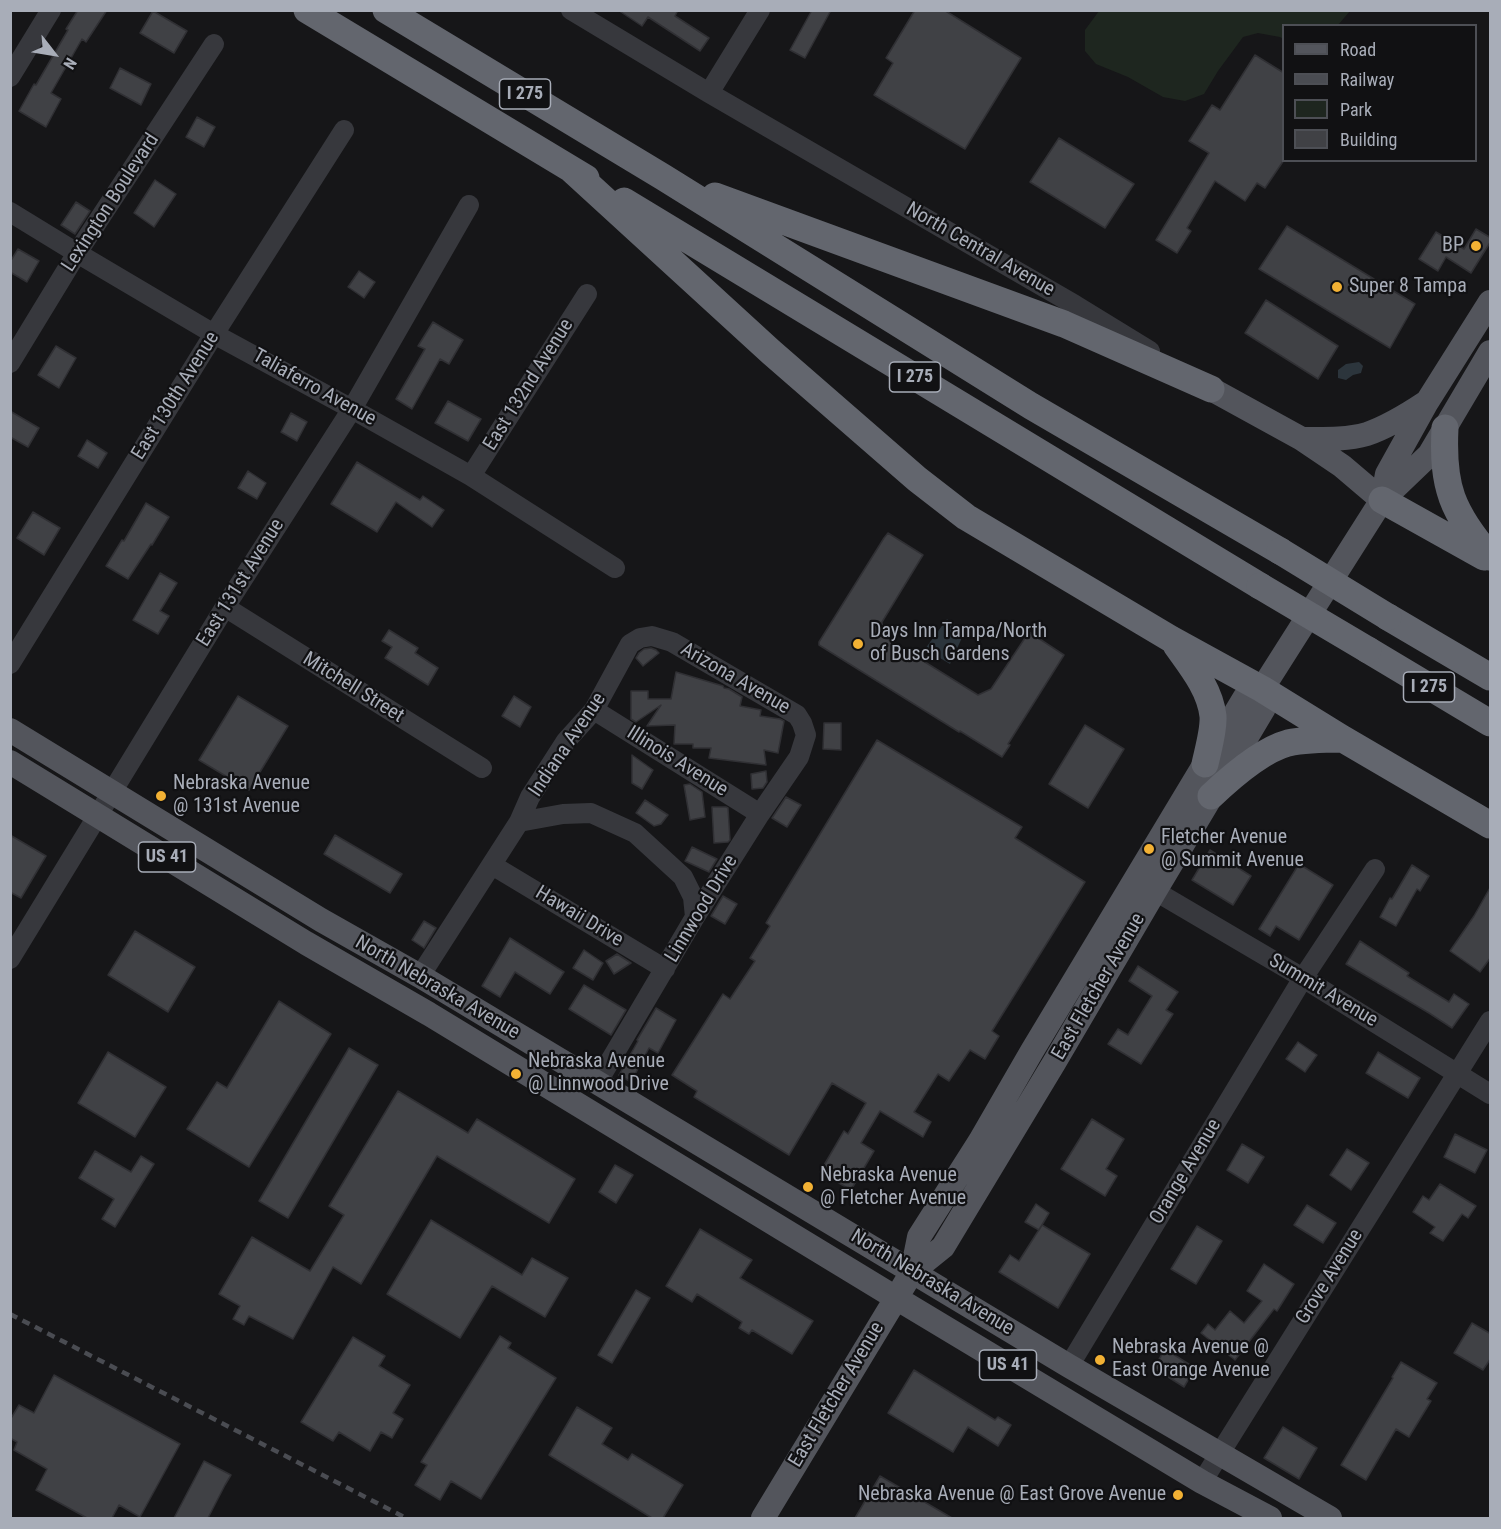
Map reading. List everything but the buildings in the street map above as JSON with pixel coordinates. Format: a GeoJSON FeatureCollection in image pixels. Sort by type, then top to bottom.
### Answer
{"type":"FeatureCollection","features":[{"type":"Feature","properties":{"kind":"highway","name":"I 275"},"geometry":{"type":"LineString","coordinates":[[307,10],[1260,586],[1491,723]]}},
{"type":"Feature","properties":{"kind":"highway","name":"I 275"},"geometry":{"type":"LineString","coordinates":[[386,10],[663,177],[1031,406],[1491,677]]}},
{"type":"Feature","properties":{"kind":"highway"},"geometry":{"type":"LineString","coordinates":[[571,169],[771,351],[966,517],[1491,825]]}},
{"type":"Feature","properties":{"kind":"highway"},"geometry":{"type":"LineString","coordinates":[[663,177],[1064,324],[1211,389]]}},
{"type":"Feature","properties":{"kind":"highway"},"geometry":{"type":"LineString","coordinates":[[1445,428],[1445,465],[1452,498],[1464,522],[1491,559]]}},
{"type":"Feature","properties":{"kind":"highway"},"geometry":{"type":"LineString","coordinates":[[1382,500],[1491,559]]}},
{"type":"Feature","properties":{"kind":"highway"},"geometry":{"type":"LineString","coordinates":[[1171,639],[1200,681],[1210,703],[1213,719],[1205,764]]}},
{"type":"Feature","properties":{"kind":"highway"},"geometry":{"type":"LineString","coordinates":[[1211,796],[1235,774],[1275,748],[1310,740],[1343,739]]}},
{"type":"Feature","properties":{"kind":"main road","name":"East Fletcher Avenue"},"geometry":{"type":"LineString","coordinates":[[1382,500],[1387,474],[1427,402],[1491,302]]}},
{"type":"Feature","properties":{"kind":"main road","name":"East Fletcher Avenue"},"geometry":{"type":"LineString","coordinates":[[912,1272],[919,1237],[980,1141],[1245,697],[1262,689],[1382,500],[1429,454],[1491,352]]}},
{"type":"Feature","properties":{"kind":"main road","name":"North Central Avenue"},"geometry":{"type":"LineString","coordinates":[[1211,389],[1302,440],[1342,466],[1382,500]]}},
{"type":"Feature","properties":{"kind":"main road"},"geometry":{"type":"LineString","coordinates":[[1302,440],[1337,439],[1366,434],[1408,414],[1427,402]]}},
{"type":"Feature","properties":{"kind":"main road","name":"East Fletcher Avenue"},"geometry":{"type":"LineString","coordinates":[[763,1518],[912,1272],[944,1245],[1054,1063],[1264,708],[1262,689]]}},
{"type":"Feature","properties":{"kind":"main road","name":"North Nebraska Avenue"},"geometry":{"type":"LineString","coordinates":[[10,730],[321,920],[420,976],[912,1272],[1330,1518]]}},
{"type":"Feature","properties":{"kind":"main road","name":"North Nebraska Avenue"},"geometry":{"type":"LineString","coordinates":[[10,762],[306,943],[1202,1482],[1270,1518]]}},
{"type":"Feature","properties":{"kind":"street"},"geometry":{"type":"LineString","coordinates":[[10,77],[51,10]]}},
{"type":"Feature","properties":{"kind":"street"},"geometry":{"type":"LineString","coordinates":[[709,93],[760,10]]}},
{"type":"Feature","properties":{"kind":"street","name":"North Central Avenue"},"geometry":{"type":"LineString","coordinates":[[579,13],[709,93],[1097,319],[1211,389]]}},
{"type":"Feature","properties":{"kind":"street","name":"Lexington Boulevard"},"geometry":{"type":"LineString","coordinates":[[10,363],[77,253],[214,44]]}},
{"type":"Feature","properties":{"kind":"street","name":"East 130th Avenue"},"geometry":{"type":"LineString","coordinates":[[10,664],[214,334],[344,130]]}},
{"type":"Feature","properties":{"kind":"street","name":"East 131st Avenue"},"geometry":{"type":"LineString","coordinates":[[10,959],[225,607],[352,408],[469,206]]}},
{"type":"Feature","properties":{"kind":"street","name":"Taliaferro Avenue"},"geometry":{"type":"LineString","coordinates":[[10,212],[214,334],[352,408],[471,476],[615,568]]}},
{"type":"Feature","properties":{"kind":"street","name":"East 132nd Avenue"},"geometry":{"type":"LineString","coordinates":[[471,476],[587,294]]}},
{"type":"Feature","properties":{"kind":"street","name":"Mitchell Street"},"geometry":{"type":"LineString","coordinates":[[225,607],[482,768]]}},
{"type":"Feature","properties":{"kind":"street","name":"Indiana Avenue"},"geometry":{"type":"LineString","coordinates":[[420,976],[519,822],[531,797],[566,741],[594,710],[630,644],[640,638],[652,636]]}},
{"type":"Feature","properties":{"kind":"street","name":"Arizona Avenue"},"geometry":{"type":"LineString","coordinates":[[652,636],[672,642],[798,715],[806,735]]}},
{"type":"Feature","properties":{"kind":"street","name":"Illinois Avenue"},"geometry":{"type":"LineString","coordinates":[[594,710],[760,814]]}},
{"type":"Feature","properties":{"kind":"street","name":"Linnwood Drive"},"geometry":{"type":"LineString","coordinates":[[597,1083],[695,917],[799,757],[806,735]]}},
{"type":"Feature","properties":{"kind":"street"},"geometry":{"type":"LineString","coordinates":[[519,822],[563,814],[591,813],[635,833],[683,877],[693,897],[695,917]]}},
{"type":"Feature","properties":{"kind":"street","name":"Hawaii Drive"},"geometry":{"type":"LineString","coordinates":[[492,865],[665,969]]}},
{"type":"Feature","properties":{"kind":"street","name":"Orange Avenue"},"geometry":{"type":"LineString","coordinates":[[1070,1366],[1303,978],[1375,869]]}},
{"type":"Feature","properties":{"kind":"street","name":"Summit Avenue"},"geometry":{"type":"LineString","coordinates":[[1155,891],[1303,978],[1491,1094]]}},
{"type":"Feature","properties":{"kind":"street"},"geometry":{"type":"LineString","coordinates":[[306,943],[321,920]]}},
{"type":"Feature","properties":{"kind":"street","name":"Grove Avenue"},"geometry":{"type":"LineString","coordinates":[[1202,1482],[1491,1021]]}},
{"type":"Feature","properties":{"kind":"street"},"geometry":{"type":"LineString","coordinates":[[507,1062],[522,1038]]}},
{"type":"Feature","properties":{"kind":"green space"},"geometry":{"type":"Polygon","coordinates":[[[1099,10],[1350,11],[1339,24],[1282,24],[1282,38],[1258,33],[1243,37],[1204,94],[1185,101],[1163,97],[1128,77],[1096,64],[1085,51],[1085,30],[1099,10]]]}},
{"type":"Feature","properties":{"kind":"shaded area"},"geometry":{"type":"Polygon","coordinates":[[[1359,362],[1363,366],[1361,373],[1346,380],[1338,378],[1338,370],[1346,364],[1359,362]]]}},
{"type":"Feature","properties":{"kind":"shaded area"},"geometry":{"type":"Polygon","coordinates":[[[947,619],[965,631],[950,664],[925,649],[947,619]]]}},
{"type":"Feature","properties":{"kind":"railway"},"geometry":{"type":"LineString","coordinates":[[10,1314],[406,1518]]}},
{"type":"Feature","properties":{"kind":"place","name":"BP"},"geometry":{"type":"Point","coordinates":[1476,246]}},
{"type":"Feature","properties":{"kind":"place","name":"Super 8 Tampa"},"geometry":{"type":"Point","coordinates":[1337,287]}},
{"type":"Feature","properties":{"kind":"place","name":"Days Inn Tampa/North of Busch Gardens"},"geometry":{"type":"Point","coordinates":[858,644]}},
{"type":"Feature","properties":{"kind":"place","name":"Nebraska Avenue @ 131st Avenue"},"geometry":{"type":"Point","coordinates":[161,796]}},
{"type":"Feature","properties":{"kind":"place","name":"Fletcher Avenue @ Summit Avenue"},"geometry":{"type":"Point","coordinates":[1149,849]}},
{"type":"Feature","properties":{"kind":"place","name":"Nebraska Avenue @ Linnwood Drive"},"geometry":{"type":"Point","coordinates":[516,1074]}},
{"type":"Feature","properties":{"kind":"place","name":"Nebraska Avenue @ Fletcher Avenue"},"geometry":{"type":"Point","coordinates":[808,1187]}},
{"type":"Feature","properties":{"kind":"place","name":"Nebraska Avenue @ East Orange Avenue"},"geometry":{"type":"Point","coordinates":[1100,1360]}},
{"type":"Feature","properties":{"kind":"place","name":"Nebraska Avenue @ East Grove Avenue"},"geometry":{"type":"Point","coordinates":[1178,1495]}}]}
